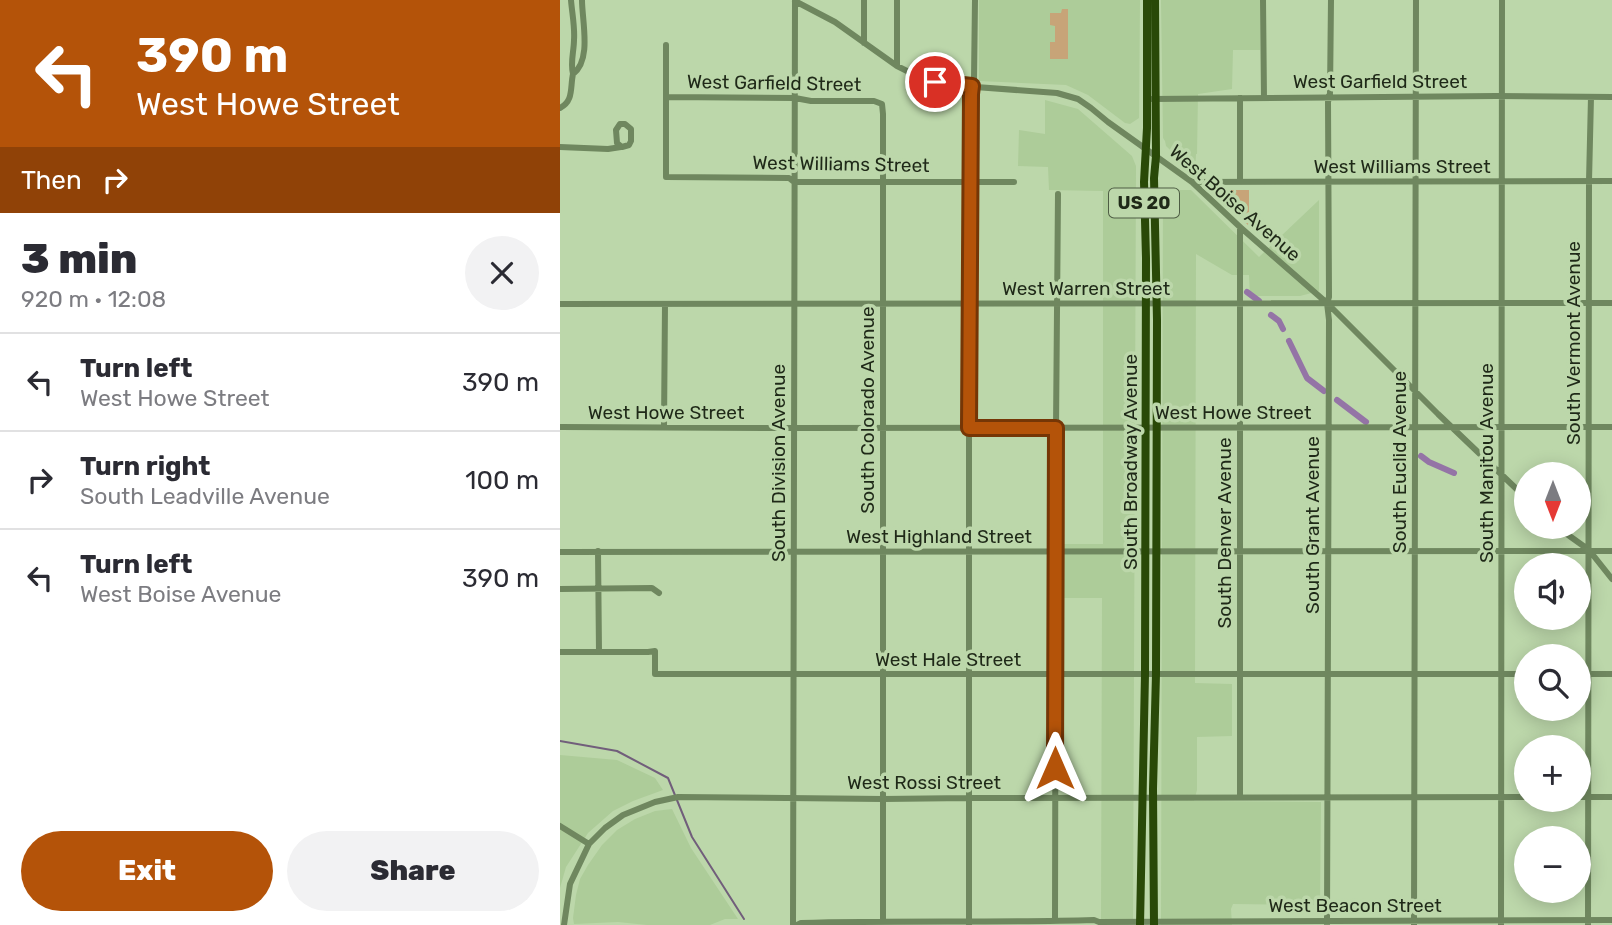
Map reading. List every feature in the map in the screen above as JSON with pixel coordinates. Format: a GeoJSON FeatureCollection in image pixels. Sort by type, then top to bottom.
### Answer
{"type":"FeatureCollection","features":[{"type":"Feature","properties":{"kind":"main road","name":"South Broadway Avenue"},"geometry":{"type":"LineString","coordinates":[[1147,0],[1156,156],[1154,923]]}},
{"type":"Feature","properties":{"kind":"main road","name":"South Broadway Avenue"},"geometry":{"type":"LineString","coordinates":[[1140,923],[1145,674],[1144,175],[1152,99],[1156,0]]}},
{"type":"Feature","properties":{"kind":"street"},"geometry":{"type":"LineString","coordinates":[[560,108],[571,95],[574,26],[571,0]]}},
{"type":"Feature","properties":{"kind":"street"},"geometry":{"type":"LineString","coordinates":[[573,74],[579,69],[583,57],[582,0]]}},
{"type":"Feature","properties":{"kind":"street","name":"West Boise Avenue"},"geometry":{"type":"LineString","coordinates":[[794,0],[835,22],[897,66],[921,78],[972,86],[1042,91],[1070,96],[1091,107],[1192,182],[1327,303],[1514,486]]}},
{"type":"Feature","properties":{"kind":"street","name":"South Division Avenue"},"geometry":{"type":"LineString","coordinates":[[794,0],[795,925]]}},
{"type":"Feature","properties":{"kind":"street"},"geometry":{"type":"LineString","coordinates":[[864,0],[864,43]]}},
{"type":"Feature","properties":{"kind":"street"},"geometry":{"type":"LineString","coordinates":[[897,0],[897,66]]}},
{"type":"Feature","properties":{"kind":"street"},"geometry":{"type":"LineString","coordinates":[[969,923],[969,182],[975,0]]}},
{"type":"Feature","properties":{"kind":"street"},"geometry":{"type":"LineString","coordinates":[[1263,0],[1264,98]]}},
{"type":"Feature","properties":{"kind":"street","name":"South Grant Avenue"},"geometry":{"type":"LineString","coordinates":[[1327,923],[1327,303],[1331,0]]}},
{"type":"Feature","properties":{"kind":"street","name":"South Euclid Avenue"},"geometry":{"type":"LineString","coordinates":[[1414,923],[1416,0]]}},
{"type":"Feature","properties":{"kind":"street","name":"South Manitou Avenue"},"geometry":{"type":"LineString","coordinates":[[1501,923],[1502,0]]}},
{"type":"Feature","properties":{"kind":"street"},"geometry":{"type":"LineString","coordinates":[[666,45],[666,97]]}},
{"type":"Feature","properties":{"kind":"street","name":"West Garfield Street"},"geometry":{"type":"LineString","coordinates":[[666,97],[874,101],[881,104]]}},
{"type":"Feature","properties":{"kind":"street","name":"West Williams Street"},"geometry":{"type":"LineString","coordinates":[[666,97],[666,177],[789,178],[794,182],[1014,182]]}},
{"type":"Feature","properties":{"kind":"street","name":"South Vermont Avenue"},"geometry":{"type":"LineString","coordinates":[[1589,644],[1591,97]]}},
{"type":"Feature","properties":{"kind":"street","name":"West Garfield Street"},"geometry":{"type":"LineString","coordinates":[[1152,99],[1612,97]]}},
{"type":"Feature","properties":{"kind":"street"},"geometry":{"type":"LineString","coordinates":[[1240,98],[1240,182]]}},
{"type":"Feature","properties":{"kind":"street","name":"South Colorado Avenue"},"geometry":{"type":"LineString","coordinates":[[881,104],[883,923]]}},
{"type":"Feature","properties":{"kind":"street"},"geometry":{"type":"LineString","coordinates":[[560,147],[621,147]]}},
{"type":"Feature","properties":{"kind":"street","name":"West Williams Street"},"geometry":{"type":"LineString","coordinates":[[1192,182],[1612,181]]}},
{"type":"Feature","properties":{"kind":"street"},"geometry":{"type":"LineString","coordinates":[[1055,921],[1058,194]]}},
{"type":"Feature","properties":{"kind":"street","name":"South Denver Avenue"},"geometry":{"type":"LineString","coordinates":[[1240,227],[1240,797]]}},
{"type":"Feature","properties":{"kind":"street","name":"West Warren Street"},"geometry":{"type":"LineString","coordinates":[[560,304],[1612,303]]}},
{"type":"Feature","properties":{"kind":"street"},"geometry":{"type":"LineString","coordinates":[[664,428],[665,304]]}},
{"type":"Feature","properties":{"kind":"street","name":"West Howe Street"},"geometry":{"type":"LineString","coordinates":[[560,427],[1612,427]]}},
{"type":"Feature","properties":{"kind":"street"},"geometry":{"type":"LineString","coordinates":[[1573,539],[1589,551],[1612,579]]}},
{"type":"Feature","properties":{"kind":"street"},"geometry":{"type":"LineString","coordinates":[[598,551],[599,652]]}},
{"type":"Feature","properties":{"kind":"street","name":"West Highland Street"},"geometry":{"type":"LineString","coordinates":[[560,552],[1612,551]]}},
{"type":"Feature","properties":{"kind":"street"},"geometry":{"type":"LineString","coordinates":[[560,589],[652,589],[659,593]]}},
{"type":"Feature","properties":{"kind":"street","name":"West Hale Street"},"geometry":{"type":"LineString","coordinates":[[560,652],[655,651],[656,674],[1514,674]]}},
{"type":"Feature","properties":{"kind":"street"},"geometry":{"type":"LineString","coordinates":[[1591,674],[1612,674]]}},
{"type":"Feature","properties":{"kind":"street","name":"West Rossi Street"},"geometry":{"type":"LineString","coordinates":[[564,925],[570,884],[589,845],[605,828],[637,808],[685,797],[1514,797]]}},
{"type":"Feature","properties":{"kind":"street"},"geometry":{"type":"LineString","coordinates":[[1591,797],[1612,797]]}},
{"type":"Feature","properties":{"kind":"street","name":"South Vermont Avenue"},"geometry":{"type":"LineString","coordinates":[[1588,923],[1589,812]]}},
{"type":"Feature","properties":{"kind":"street"},"geometry":{"type":"LineString","coordinates":[[560,826],[589,845]]}},
{"type":"Feature","properties":{"kind":"street","name":"West Beacon Street"},"geometry":{"type":"LineString","coordinates":[[795,925],[1094,920],[1098,924],[1588,923],[1612,920]]}},
{"type":"Feature","properties":{"kind":"shaded area"},"geometry":{"type":"Polygon","coordinates":[[[979,0],[1140,0],[1139,118],[1130,124],[1125,123],[1088,95],[1066,85],[979,81],[979,0]]]}},
{"type":"Feature","properties":{"kind":"shaded area"},"geometry":{"type":"Polygon","coordinates":[[[1161,0],[1260,0],[1260,50],[1233,50],[1232,89],[1198,94],[1195,174],[1166,146],[1163,138],[1161,0]]]}},
{"type":"Feature","properties":{"kind":"shaded area"},"geometry":{"type":"Polygon","coordinates":[[[1062,9],[1068,9],[1068,59],[1050,59],[1050,42],[1055,42],[1055,26],[1050,25],[1050,13],[1061,13],[1062,9]]]}},
{"type":"Feature","properties":{"kind":"shaded area"},"geometry":{"type":"Polygon","coordinates":[[[1045,100],[1078,109],[1132,156],[1136,166],[1133,925],[1101,925],[1102,598],[1052,598],[1051,544],[1103,544],[1103,297],[1066,296],[1066,283],[1103,283],[1103,191],[1049,190],[1048,167],[1018,166],[1019,130],[1045,134],[1045,100]]]}},
{"type":"Feature","properties":{"kind":"shaded area"},"geometry":{"type":"Polygon","coordinates":[[[1163,190],[1191,190],[1259,257],[1319,200],[1319,291],[1300,296],[1250,296],[1249,275],[1232,275],[1196,254],[1195,683],[1232,684],[1232,736],[1197,737],[1197,790],[1194,801],[1321,802],[1320,905],[1233,904],[1232,925],[1161,925],[1163,190]]]}},
{"type":"Feature","properties":{"kind":"shaded area"},"geometry":{"type":"Polygon","coordinates":[[[1212,190],[1249,190],[1249,226],[1212,190]]]}},
{"type":"Feature","properties":{"kind":"shaded area"},"geometry":{"type":"Polygon","coordinates":[[[560,755],[617,760],[655,778],[663,790],[613,811],[588,833],[566,867],[560,888],[560,755]]]}},
{"type":"Feature","properties":{"kind":"shaded area"},"geometry":{"type":"Polygon","coordinates":[[[672,809],[691,848],[738,919],[725,919],[710,925],[618,922],[574,924],[580,879],[602,845],[617,830],[635,819],[655,811],[672,809]]]}},
{"type":"Feature","properties":{"kind":"waterway"},"geometry":{"type":"LineString","coordinates":[[1247,292],[1259,301]]}},
{"type":"Feature","properties":{"kind":"waterway"},"geometry":{"type":"LineString","coordinates":[[1271,315],[1279,321],[1283,329]]}},
{"type":"Feature","properties":{"kind":"waterway"},"geometry":{"type":"LineString","coordinates":[[1289,341],[1307,378],[1324,391]]}},
{"type":"Feature","properties":{"kind":"waterway"},"geometry":{"type":"LineString","coordinates":[[1337,400],[1366,422]]}},
{"type":"Feature","properties":{"kind":"waterway"},"geometry":{"type":"LineString","coordinates":[[1421,456],[1454,473]]}},
{"type":"Feature","properties":{"kind":"waterway"},"geometry":{"type":"LineString","coordinates":[[560,741],[617,751],[668,778],[692,837],[744,919]]}},
{"type":"Feature","properties":{"kind":"route"},"geometry":{"type":"LineString","coordinates":[[935,82],[972,86],[969,176],[969,428],[1056,428],[1055,768]]}}]}
